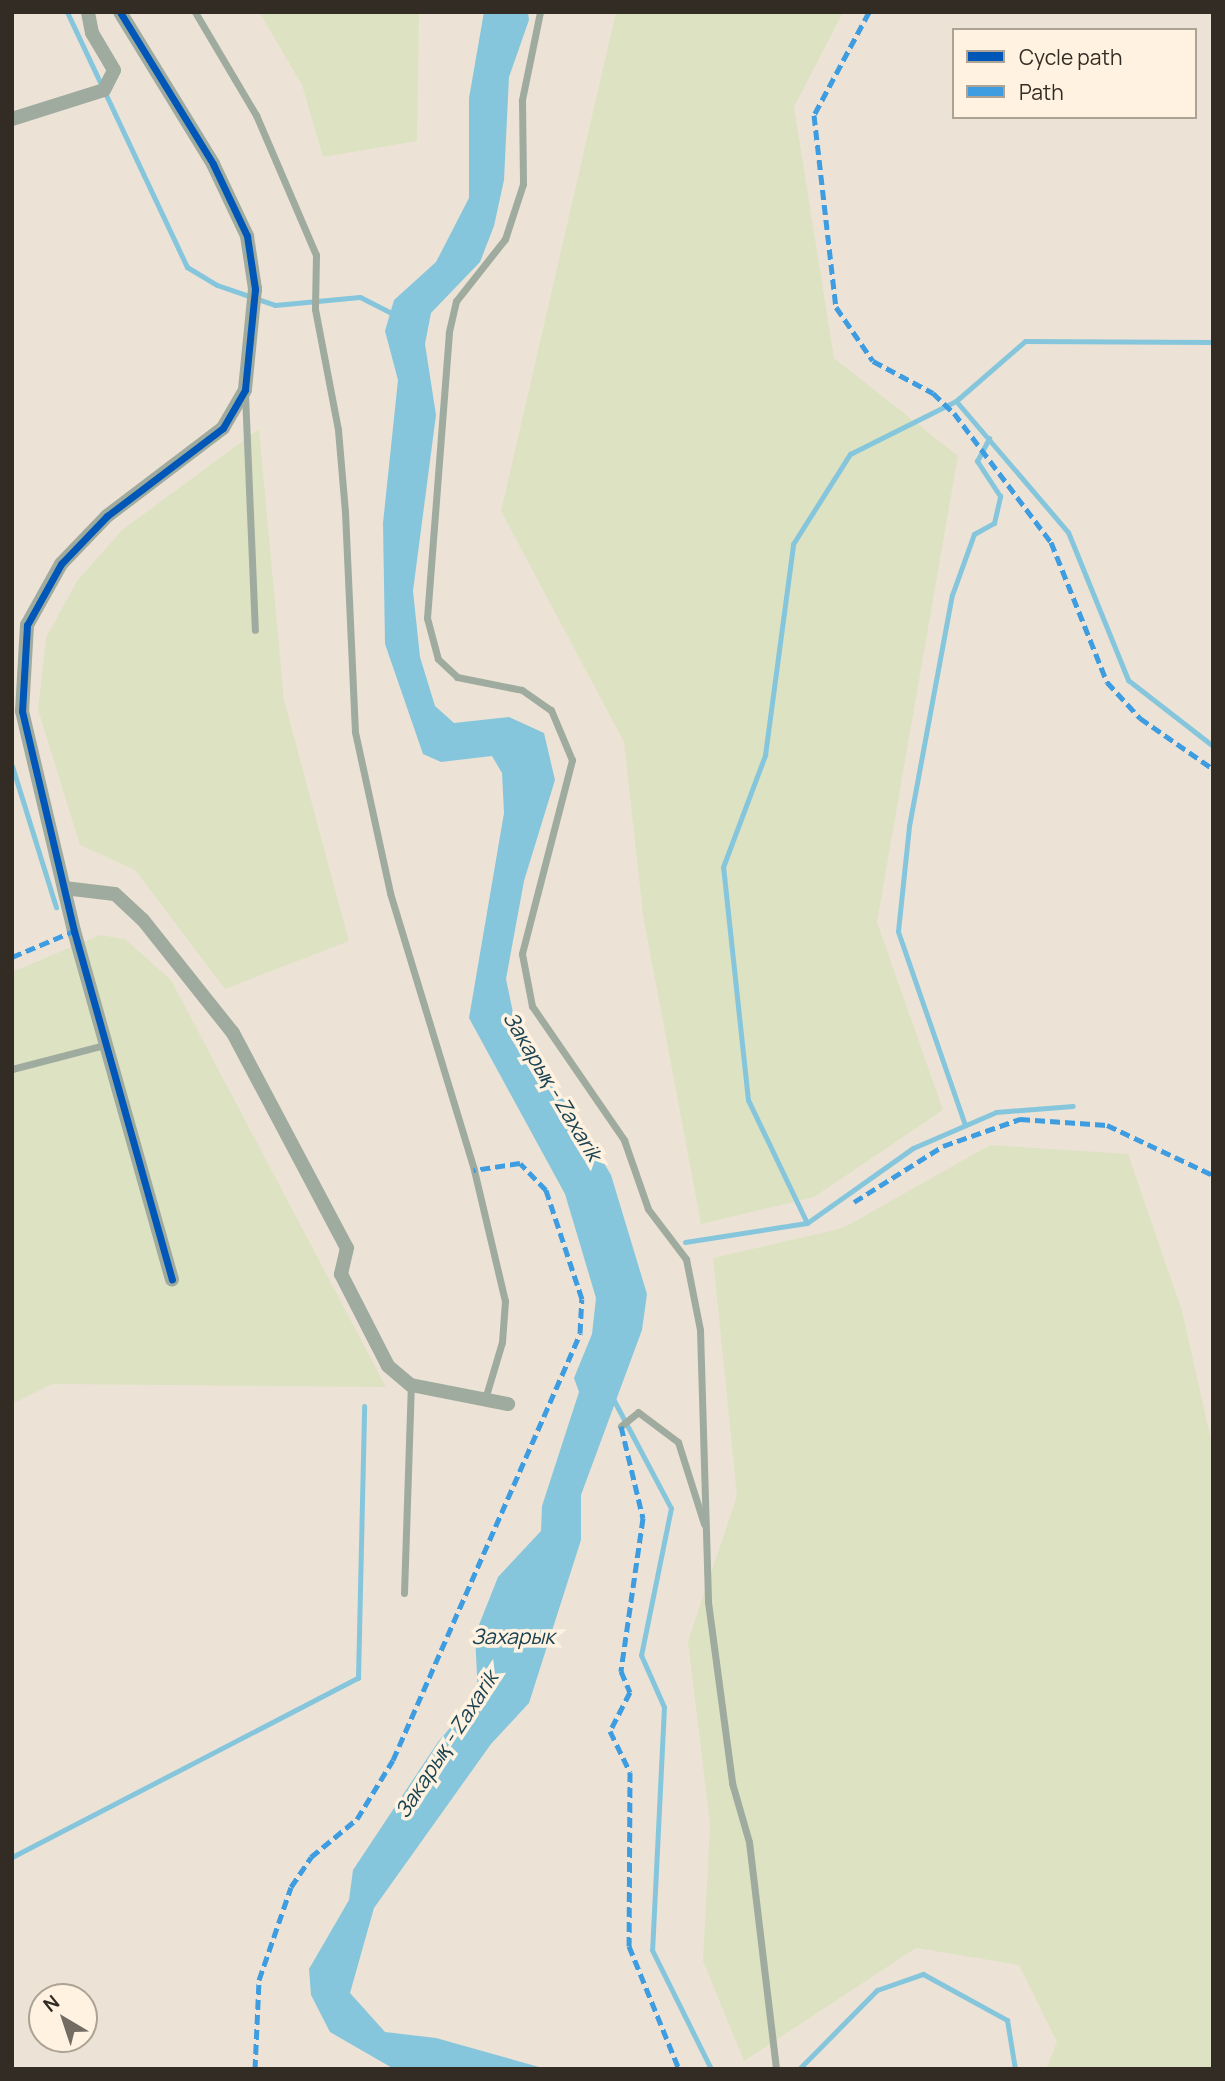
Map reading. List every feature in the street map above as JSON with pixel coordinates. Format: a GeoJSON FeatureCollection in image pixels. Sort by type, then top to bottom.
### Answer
{"type":"FeatureCollection","features":[{"type":"Feature","properties":{"kind":"street"},"geometry":{"type":"LineString","coordinates":[[12,119],[104,90],[114,70],[92,33],[88,12]]}},
{"type":"Feature","properties":{"kind":"street"},"geometry":{"type":"LineString","coordinates":[[120,12],[213,164],[247,236],[254,289],[245,390],[223,428],[107,516],[61,564],[27,625],[22,711],[64,888],[172,1280]]}},
{"type":"Feature","properties":{"kind":"street"},"geometry":{"type":"LineString","coordinates":[[64,888],[115,894],[144,920],[233,1033],[348,1248],[341,1274],[388,1366],[411,1385],[508,1404]]}},
{"type":"Feature","properties":{"kind":"lane"},"geometry":{"type":"LineString","coordinates":[[195,12],[256,115],[316,256],[314,309],[338,430],[345,512],[355,732],[390,893],[474,1170],[505,1301],[502,1342],[485,1400]]}},
{"type":"Feature","properties":{"kind":"lane"},"geometry":{"type":"LineString","coordinates":[[540,12],[522,100],[523,184],[505,239],[456,301],[449,332],[427,618],[438,659],[457,677],[522,690],[551,710],[572,760],[522,954],[532,1006],[624,1140],[648,1209],[685,1259],[700,1330],[708,1602],[732,1783],[749,1842],[775,2064]]}},
{"type":"Feature","properties":{"kind":"lane"},"geometry":{"type":"LineString","coordinates":[[245,390],[255,630]]}},
{"type":"Feature","properties":{"kind":"lane"},"geometry":{"type":"LineString","coordinates":[[12,1069],[106,1045]]}},
{"type":"Feature","properties":{"kind":"lane"},"geometry":{"type":"LineString","coordinates":[[404,1593],[411,1385]]}},
{"type":"Feature","properties":{"kind":"lane"},"geometry":{"type":"LineString","coordinates":[[621,1426],[638,1412],[678,1442],[708,1535]]}},
{"type":"Feature","properties":{"kind":"green space"},"geometry":{"type":"Polygon","coordinates":[[[259,12],[419,12],[417,141],[323,157],[302,85],[259,12]]]}},
{"type":"Feature","properties":{"kind":"green space"},"geometry":{"type":"Polygon","coordinates":[[[616,12],[843,12],[794,107],[834,358],[958,456],[877,922],[943,1110],[814,1197],[701,1224],[643,915],[624,742],[501,511],[616,12]]]}},
{"type":"Feature","properties":{"kind":"green space"},"geometry":{"type":"Polygon","coordinates":[[[259,429],[284,700],[349,941],[225,989],[135,870],[80,845],[38,710],[46,638],[77,581],[122,530],[259,429]]]}},
{"type":"Feature","properties":{"kind":"green space"},"geometry":{"type":"Polygon","coordinates":[[[100,935],[125,939],[171,980],[386,1387],[53,1384],[12,1404],[12,972],[100,935]]]}},
{"type":"Feature","properties":{"kind":"green space"},"geometry":{"type":"Polygon","coordinates":[[[990,1145],[1128,1154],[1182,1311],[1213,1448],[1213,2069],[1046,2069],[1057,2042],[1019,1965],[916,1948],[744,2061],[703,1961],[710,1825],[688,1641],[737,1496],[713,1258],[843,1228],[990,1145]]]}},
{"type":"Feature","properties":{"kind":"water","name":"Захарык"},"geometry":{"type":"Polygon","coordinates":[[[484,12],[528,12],[529,20],[509,77],[504,180],[494,226],[480,262],[431,313],[425,344],[436,415],[413,591],[420,657],[435,706],[454,723],[509,717],[544,733],[555,780],[524,881],[506,979],[515,1022],[536,1069],[571,1107],[611,1175],[647,1294],[642,1330],[581,1495],[581,1540],[529,1703],[491,1744],[374,1908],[350,1993],[385,2032],[436,2038],[546,2069],[394,2069],[330,2032],[311,1995],[309,1969],[349,1900],[353,1870],[438,1742],[478,1695],[475,1635],[498,1577],[541,1531],[542,1506],[579,1392],[574,1378],[592,1334],[596,1298],[565,1194],[469,1018],[504,813],[502,773],[492,756],[441,762],[423,754],[385,644],[383,523],[398,380],[385,331],[394,300],[436,262],[469,198],[469,98],[484,12]]]}},
{"type":"Feature","properties":{"kind":"waterway"},"geometry":{"type":"LineString","coordinates":[[67,12],[187,267],[217,285],[275,305],[360,297],[394,314]]}},
{"type":"Feature","properties":{"kind":"waterway"},"geometry":{"type":"LineString","coordinates":[[807,1223],[748,1100],[723,867],[765,755],[793,544],[850,454],[956,401],[1025,341],[1213,342]]}},
{"type":"Feature","properties":{"kind":"waterway"},"geometry":{"type":"LineString","coordinates":[[956,401],[1068,532],[1128,680],[1213,746]]}},
{"type":"Feature","properties":{"kind":"waterway"},"geometry":{"type":"LineString","coordinates":[[965,1125],[898,931],[909,826],[952,595],[974,534],[994,523],[1000,496],[977,461],[989,438]]}},
{"type":"Feature","properties":{"kind":"waterway"},"geometry":{"type":"LineString","coordinates":[[12,766],[56,907]]}},
{"type":"Feature","properties":{"kind":"waterway"},"geometry":{"type":"LineString","coordinates":[[685,1242],[807,1223],[913,1148],[996,1112],[1073,1106]]}},
{"type":"Feature","properties":{"kind":"waterway"},"geometry":{"type":"LineString","coordinates":[[610,1393],[671,1508],[641,1655],[664,1707],[652,1950],[711,2069]]}},
{"type":"Feature","properties":{"kind":"waterway"},"geometry":{"type":"LineString","coordinates":[[12,1857],[358,1678],[364,1406]]}},
{"type":"Feature","properties":{"kind":"waterway"},"geometry":{"type":"LineString","coordinates":[[799,2069],[877,1990],[923,1974],[1007,2020],[1015,2069]]}},
{"type":"Feature","properties":{"kind":"marked path"},"geometry":{"type":"LineString","coordinates":[[869,12],[814,115],[836,307],[873,361],[933,393],[954,413],[1051,542],[1107,682],[1140,718],[1213,769]]}},
{"type":"Feature","properties":{"kind":"marked path"},"geometry":{"type":"LineString","coordinates":[[12,957],[74,931]]}},
{"type":"Feature","properties":{"kind":"marked path"},"geometry":{"type":"LineString","coordinates":[[854,1202],[943,1146],[1020,1119],[1107,1125],[1213,1175]]}},
{"type":"Feature","properties":{"kind":"marked path"},"geometry":{"type":"LineString","coordinates":[[255,2069],[259,1980],[291,1887],[311,1857],[357,1819],[393,1760],[580,1333],[582,1299],[546,1190],[520,1163],[474,1170]]}},
{"type":"Feature","properties":{"kind":"marked path"},"geometry":{"type":"LineString","coordinates":[[621,1426],[643,1518],[621,1671],[630,1692],[610,1731],[630,1772],[629,1946],[679,2069]]}},
{"type":"Feature","properties":{"kind":"cycle path"},"geometry":{"type":"LineString","coordinates":[[120,12],[213,164],[247,236],[255,289],[245,390],[223,428],[107,516],[61,564],[27,625],[22,711],[74,931],[172,1280]]}},
{"type":"Feature","properties":{"kind":"water label","name":"Закарық - Zaxarik"},"geometry":{"type":"Point","coordinates":[553,1086]}},
{"type":"Feature","properties":{"kind":"water label","name":"Закарық - Zaxarik"},"geometry":{"type":"Point","coordinates":[446,1744]}}]}
